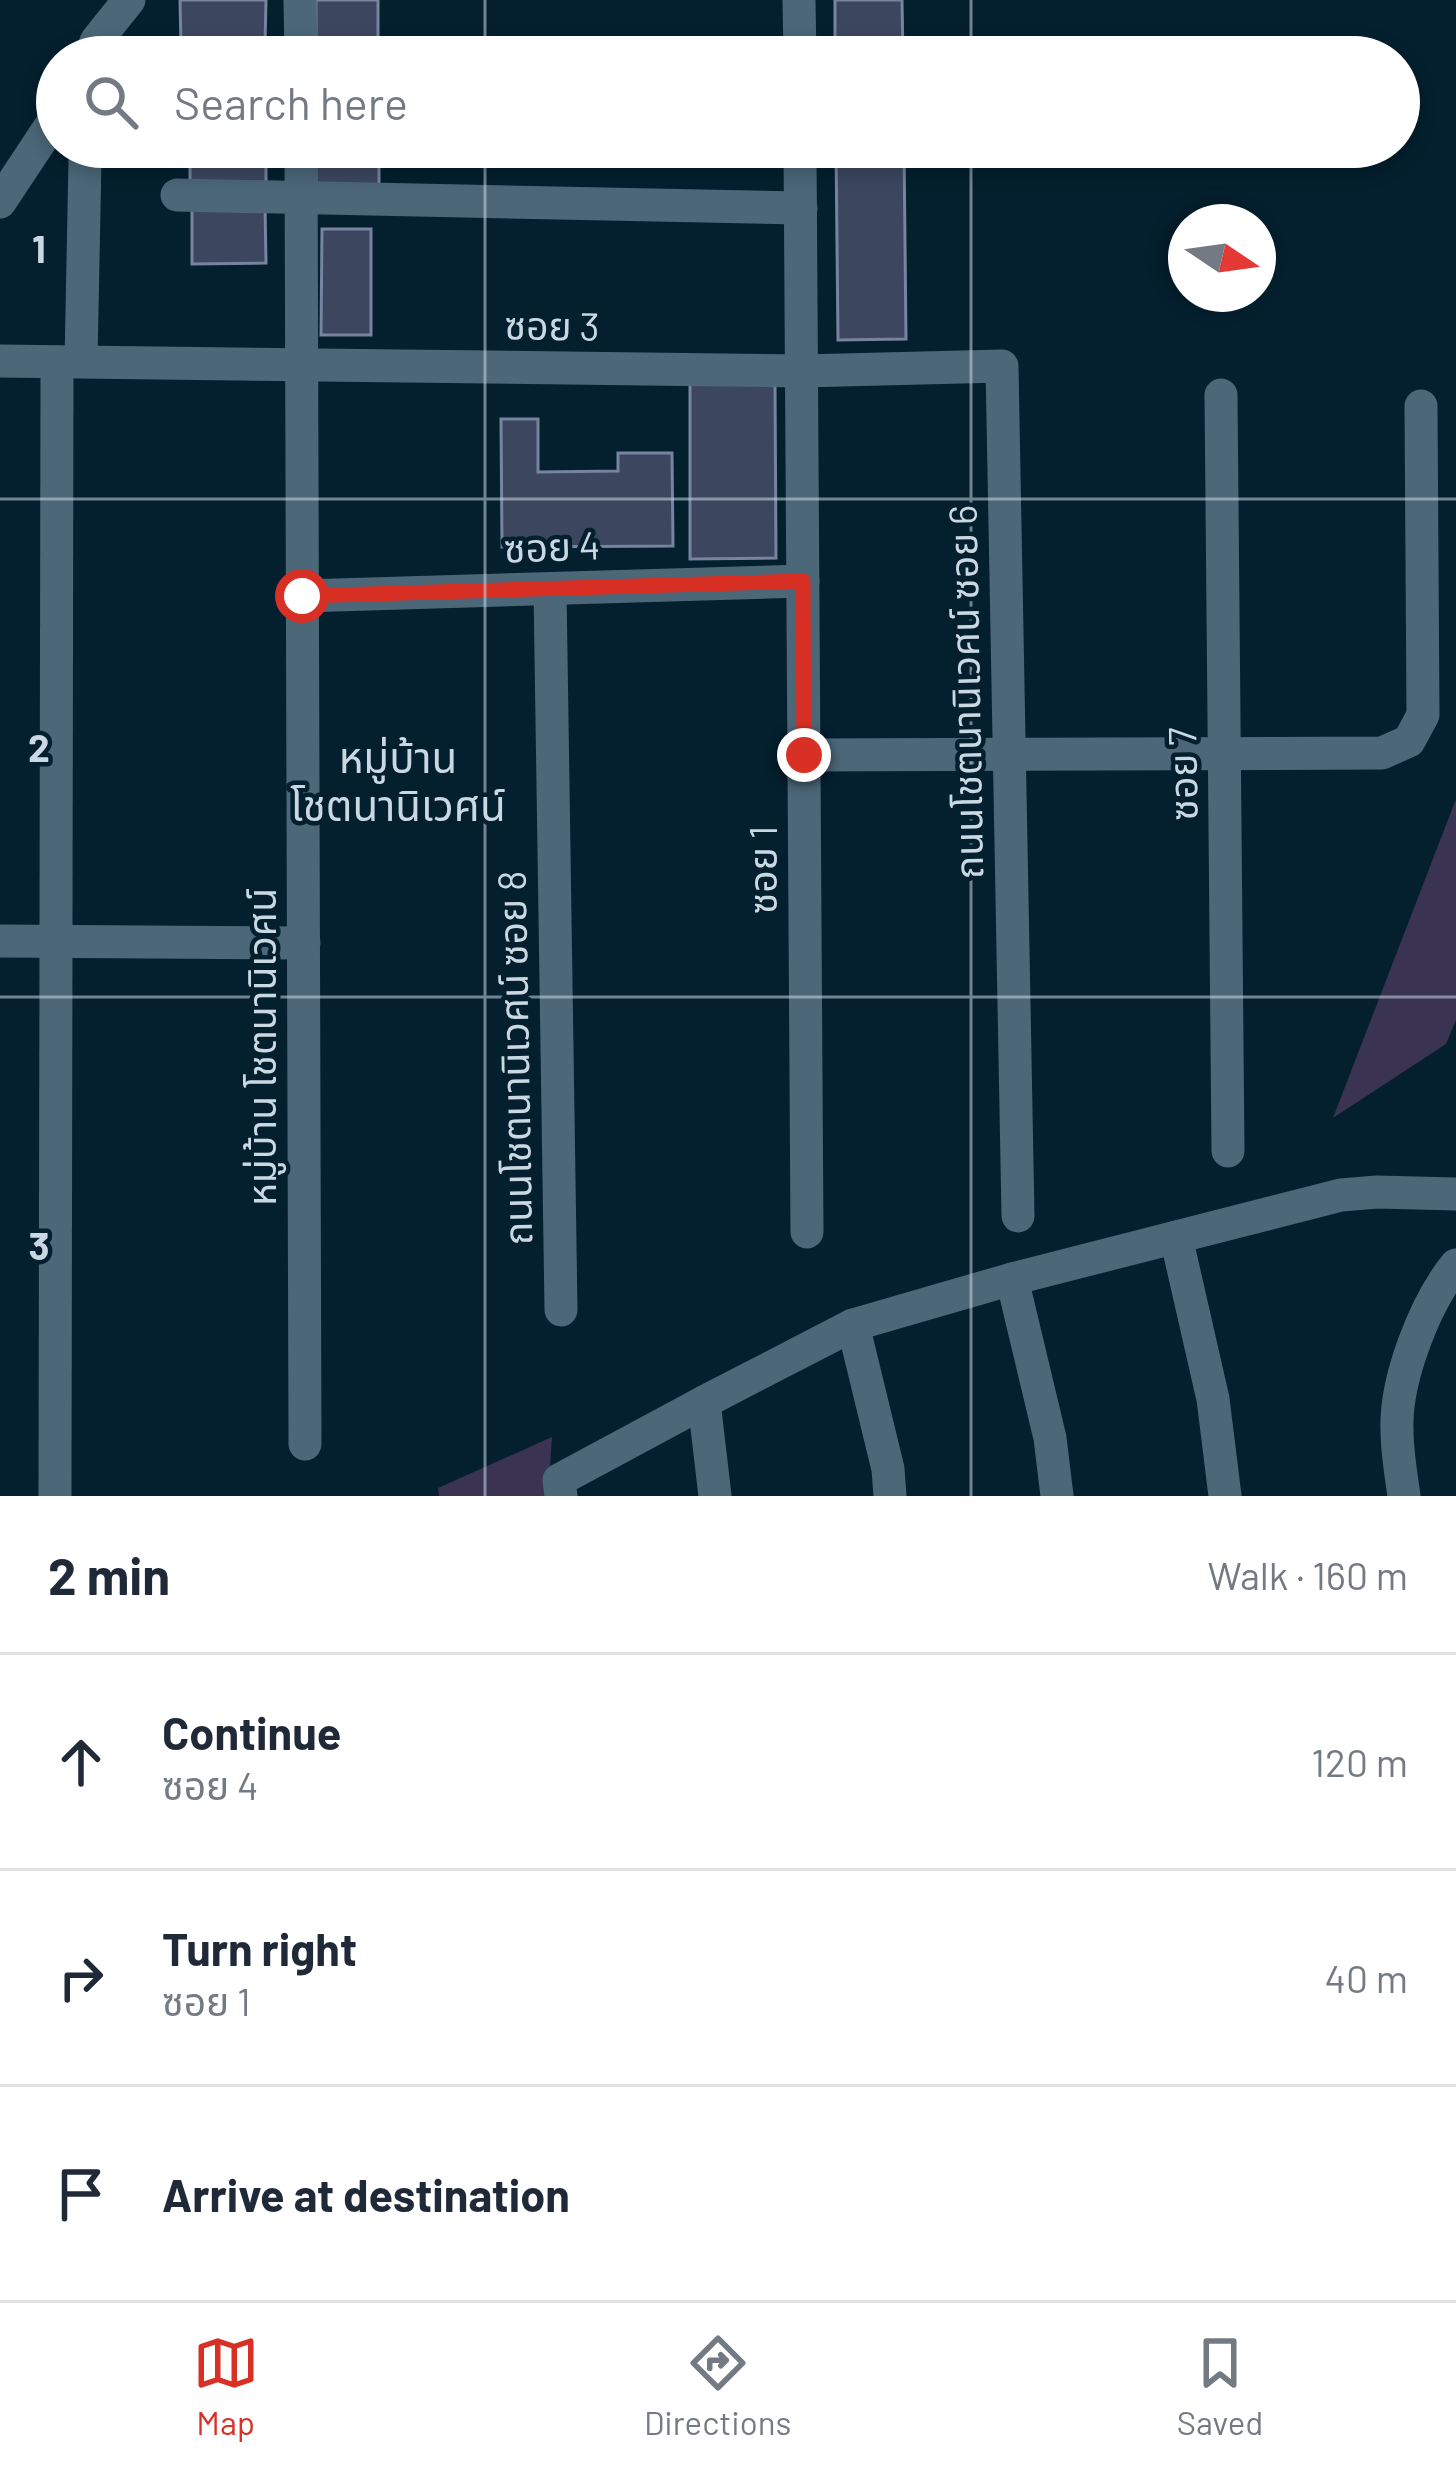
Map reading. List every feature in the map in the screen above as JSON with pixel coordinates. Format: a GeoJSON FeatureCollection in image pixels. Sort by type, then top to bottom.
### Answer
{"type":"FeatureCollection","features":[{"type":"Feature","properties":{"kind":"street"},"geometry":{"type":"LineString","coordinates":[[101,36],[129,0]]}},
{"type":"Feature","properties":{"kind":"street"},"geometry":{"type":"LineString","coordinates":[[300,0],[301,36]]}},
{"type":"Feature","properties":{"kind":"street"},"geometry":{"type":"LineString","coordinates":[[799,0],[800,36]]}},
{"type":"Feature","properties":{"kind":"street"},"geometry":{"type":"LineString","coordinates":[[0,202],[36,148]]}},
{"type":"Feature","properties":{"kind":"street"},"geometry":{"type":"LineString","coordinates":[[55,1496],[56,941],[69,361],[84,168]]}},
{"type":"Feature","properties":{"kind":"street","name":"หมู่บ้าน โชตนานิเวศน์"},"geometry":{"type":"LineString","coordinates":[[301,168],[305,1444]]}},
{"type":"Feature","properties":{"kind":"street","name":"ซอย 1"},"geometry":{"type":"LineString","coordinates":[[800,168],[807,1232]]}},
{"type":"Feature","properties":{"kind":"street"},"geometry":{"type":"LineString","coordinates":[[177,195],[801,208]]}},
{"type":"Feature","properties":{"kind":"street","name":"ซอย 3"},"geometry":{"type":"LineString","coordinates":[[0,361],[802,370]]}},
{"type":"Feature","properties":{"kind":"street","name":"ถนนโชตนานิเวศน์ ซอย 6"},"geometry":{"type":"LineString","coordinates":[[802,370],[1002,366],[1018,1216]]}},
{"type":"Feature","properties":{"kind":"street","name":"ซอย 7"},"geometry":{"type":"LineString","coordinates":[[1221,395],[1228,1151]]}},
{"type":"Feature","properties":{"kind":"street"},"geometry":{"type":"LineString","coordinates":[[804,755],[1382,753],[1409,741],[1423,715],[1420,406]]}},
{"type":"Feature","properties":{"kind":"street","name":"ซอย 4"},"geometry":{"type":"LineString","coordinates":[[302,596],[803,581]]}},
{"type":"Feature","properties":{"kind":"street","name":"ถนนโชตนานิเวศน์ ซอย 8"},"geometry":{"type":"LineString","coordinates":[[550,589],[561,1310]]}},
{"type":"Feature","properties":{"kind":"street"},"geometry":{"type":"LineString","coordinates":[[0,941],[304,943]]}},
{"type":"Feature","properties":{"kind":"street"},"geometry":{"type":"LineString","coordinates":[[561,1496],[559,1480],[853,1325],[1341,1195],[1456,1194]]}},
{"type":"Feature","properties":{"kind":"street"},"geometry":{"type":"LineString","coordinates":[[1176,1237],[1214,1399],[1225,1496]]}},
{"type":"Feature","properties":{"kind":"street"},"geometry":{"type":"LineString","coordinates":[[1404,1496],[1396,1426],[1409,1351],[1441,1283],[1456,1264]]}},
{"type":"Feature","properties":{"kind":"street"},"geometry":{"type":"LineString","coordinates":[[1012,1280],[1051,1438],[1057,1496]]}},
{"type":"Feature","properties":{"kind":"street"},"geometry":{"type":"LineString","coordinates":[[853,1325],[888,1469],[890,1496]]}},
{"type":"Feature","properties":{"kind":"street"},"geometry":{"type":"LineString","coordinates":[[704,1402],[715,1496]]}},
{"type":"Feature","properties":{"kind":"shaded area"},"geometry":{"type":"Polygon","coordinates":[[[1456,799],[1456,1020],[1446,1044],[1333,1118],[1456,799]]]}},
{"type":"Feature","properties":{"kind":"shaded area"},"geometry":{"type":"Polygon","coordinates":[[[552,1437],[548,1496],[439,1496],[438,1488],[552,1437]]]}},
{"type":"Feature","properties":{"kind":"building"},"geometry":{"type":"Polygon","coordinates":[[[180,0],[266,0],[265,36],[181,36],[180,0]]]}},
{"type":"Feature","properties":{"kind":"building"},"geometry":{"type":"Polygon","coordinates":[[[316,0],[378,0],[378,36],[316,36],[316,0]]]}},
{"type":"Feature","properties":{"kind":"building"},"geometry":{"type":"Polygon","coordinates":[[[835,0],[902,0],[903,36],[835,36],[835,0]]]}},
{"type":"Feature","properties":{"kind":"building"},"geometry":{"type":"Polygon","coordinates":[[[190,168],[266,168],[266,182],[190,183],[190,168]]]}},
{"type":"Feature","properties":{"kind":"building"},"geometry":{"type":"Polygon","coordinates":[[[316,168],[379,168],[379,189],[316,189],[316,168]]]}},
{"type":"Feature","properties":{"kind":"building"},"geometry":{"type":"Polygon","coordinates":[[[836,168],[904,168],[906,339],[838,340],[836,168]]]}},
{"type":"Feature","properties":{"kind":"building"},"geometry":{"type":"Polygon","coordinates":[[[265,204],[266,263],[192,264],[192,205],[265,204]]]}},
{"type":"Feature","properties":{"kind":"building"},"geometry":{"type":"Polygon","coordinates":[[[322,229],[371,229],[371,335],[321,335],[322,229]]]}},
{"type":"Feature","properties":{"kind":"building"},"geometry":{"type":"Polygon","coordinates":[[[690,383],[775,383],[776,558],[690,559],[690,383]]]}},
{"type":"Feature","properties":{"kind":"building"},"geometry":{"type":"Polygon","coordinates":[[[501,419],[538,419],[538,472],[618,471],[618,453],[672,453],[673,546],[502,547],[501,419]]]}},
{"type":"Feature","properties":{"kind":"district","name":"หมู่บ้าน โชตนานิเวศน์"},"geometry":{"type":"Point","coordinates":[398,782]}},
{"type":"Feature","properties":{"kind":"route"},"geometry":{"type":"LineString","coordinates":[[302,596],[803,581],[804,755]]}}]}
